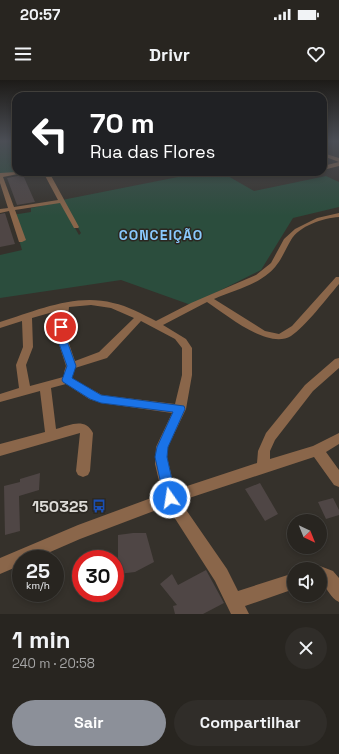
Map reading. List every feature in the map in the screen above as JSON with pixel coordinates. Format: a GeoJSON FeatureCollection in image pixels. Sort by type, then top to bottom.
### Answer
{"type":"FeatureCollection","features":[{"type":"Feature","properties":{"kind":"street"},"geometry":{"type":"LineString","coordinates":[[12,174],[0,175],[22,240]]}},
{"type":"Feature","properties":{"kind":"street"},"geometry":{"type":"LineString","coordinates":[[48,176],[76,227]]}},
{"type":"Feature","properties":{"kind":"street"},"geometry":{"type":"LineString","coordinates":[[0,211],[61,201]]}},
{"type":"Feature","properties":{"kind":"street"},"geometry":{"type":"LineString","coordinates":[[156,325],[169,316],[260,277],[276,263],[286,247],[288,239],[299,230],[326,216],[339,216]]}},
{"type":"Feature","properties":{"kind":"street"},"geometry":{"type":"LineString","coordinates":[[211,298],[268,330],[279,332],[285,330],[339,270]]}},
{"type":"Feature","properties":{"kind":"street"},"geometry":{"type":"LineString","coordinates":[[211,298],[262,332],[271,337],[279,337],[287,335],[295,328],[339,279]]}},
{"type":"Feature","properties":{"kind":"street"},"geometry":{"type":"LineString","coordinates":[[0,325],[65,305],[87,302],[112,305],[156,325],[183,341],[187,348],[187,375],[180,409],[162,447],[161,457],[170,498],[222,575],[237,608],[287,584]]}},
{"type":"Feature","properties":{"kind":"street"},"geometry":{"type":"LineString","coordinates":[[65,305],[61,335],[71,366],[67,380]]}},
{"type":"Feature","properties":{"kind":"street"},"geometry":{"type":"LineString","coordinates":[[24,390],[21,365],[28,346],[27,317]]}},
{"type":"Feature","properties":{"kind":"street"},"geometry":{"type":"LineString","coordinates":[[71,366],[103,355],[140,318]]}},
{"type":"Feature","properties":{"kind":"street"},"geometry":{"type":"LineString","coordinates":[[264,468],[264,450],[270,437],[309,388],[339,362]]}},
{"type":"Feature","properties":{"kind":"street"},"geometry":{"type":"LineString","coordinates":[[0,398],[24,390],[67,380],[93,396],[101,399],[180,409]]}},
{"type":"Feature","properties":{"kind":"street"},"geometry":{"type":"LineString","coordinates":[[45,385],[51,435]]}},
{"type":"Feature","properties":{"kind":"street"},"geometry":{"type":"LineString","coordinates":[[0,450],[51,435],[79,428],[84,429],[87,433],[83,470]]}},
{"type":"Feature","properties":{"kind":"street"},"geometry":{"type":"LineString","coordinates":[[0,566],[78,532],[170,498],[318,450],[339,438]]}},
{"type":"Feature","properties":{"kind":"street"},"geometry":{"type":"LineString","coordinates":[[318,450],[339,481]]}},
{"type":"Feature","properties":{"kind":"street"},"geometry":{"type":"LineString","coordinates":[[327,576],[332,581],[339,594]]}},
{"type":"Feature","properties":{"kind":"green space"},"geometry":{"type":"Polygon","coordinates":[[[0,166],[12,166],[12,173],[0,175],[0,166]]]}},
{"type":"Feature","properties":{"kind":"green space"},"geometry":{"type":"Polygon","coordinates":[[[183,176],[228,176],[254,191],[326,176],[339,182],[339,207],[293,218],[261,270],[191,305],[121,280],[0,298],[0,255],[22,250],[12,215],[31,212],[31,208],[60,202],[79,235],[81,233],[62,200],[183,176]]]}},
{"type":"Feature","properties":{"kind":"building"},"geometry":{"type":"Polygon","coordinates":[[[23,176],[35,202],[17,205],[7,178],[23,176]]]}},
{"type":"Feature","properties":{"kind":"building"},"geometry":{"type":"Polygon","coordinates":[[[5,213],[15,244],[0,247],[0,214],[5,213]]]}},
{"type":"Feature","properties":{"kind":"building"},"geometry":{"type":"Polygon","coordinates":[[[40,473],[39,490],[19,496],[20,531],[5,535],[4,486],[20,482],[20,479],[40,473]]]}},
{"type":"Feature","properties":{"kind":"building"},"geometry":{"type":"Polygon","coordinates":[[[260,483],[278,514],[265,521],[245,489],[260,483]]]}},
{"type":"Feature","properties":{"kind":"building"},"geometry":{"type":"Polygon","coordinates":[[[333,498],[339,510],[339,515],[327,519],[327,514],[324,514],[318,502],[333,498]]]}},
{"type":"Feature","properties":{"kind":"building"},"geometry":{"type":"Polygon","coordinates":[[[146,533],[154,562],[135,572],[124,573],[124,550],[118,550],[118,535],[146,533]]]}},
{"type":"Feature","properties":{"kind":"building"},"geometry":{"type":"Polygon","coordinates":[[[206,570],[224,603],[203,614],[175,614],[173,606],[177,605],[160,584],[172,574],[178,585],[206,570]]]}},
{"type":"Feature","properties":{"kind":"place","name":"150325"},"geometry":{"type":"Point","coordinates":[99,506]}},
{"type":"Feature","properties":{"kind":"district","name":"CONCEIÇÃO"},"geometry":{"type":"Point","coordinates":[161,235]}},
{"type":"Feature","properties":{"kind":"route"},"geometry":{"type":"LineString","coordinates":[[61,327],[61,335],[71,366],[67,380],[93,396],[101,399],[180,409],[162,447],[161,457],[170,498]]}}]}
